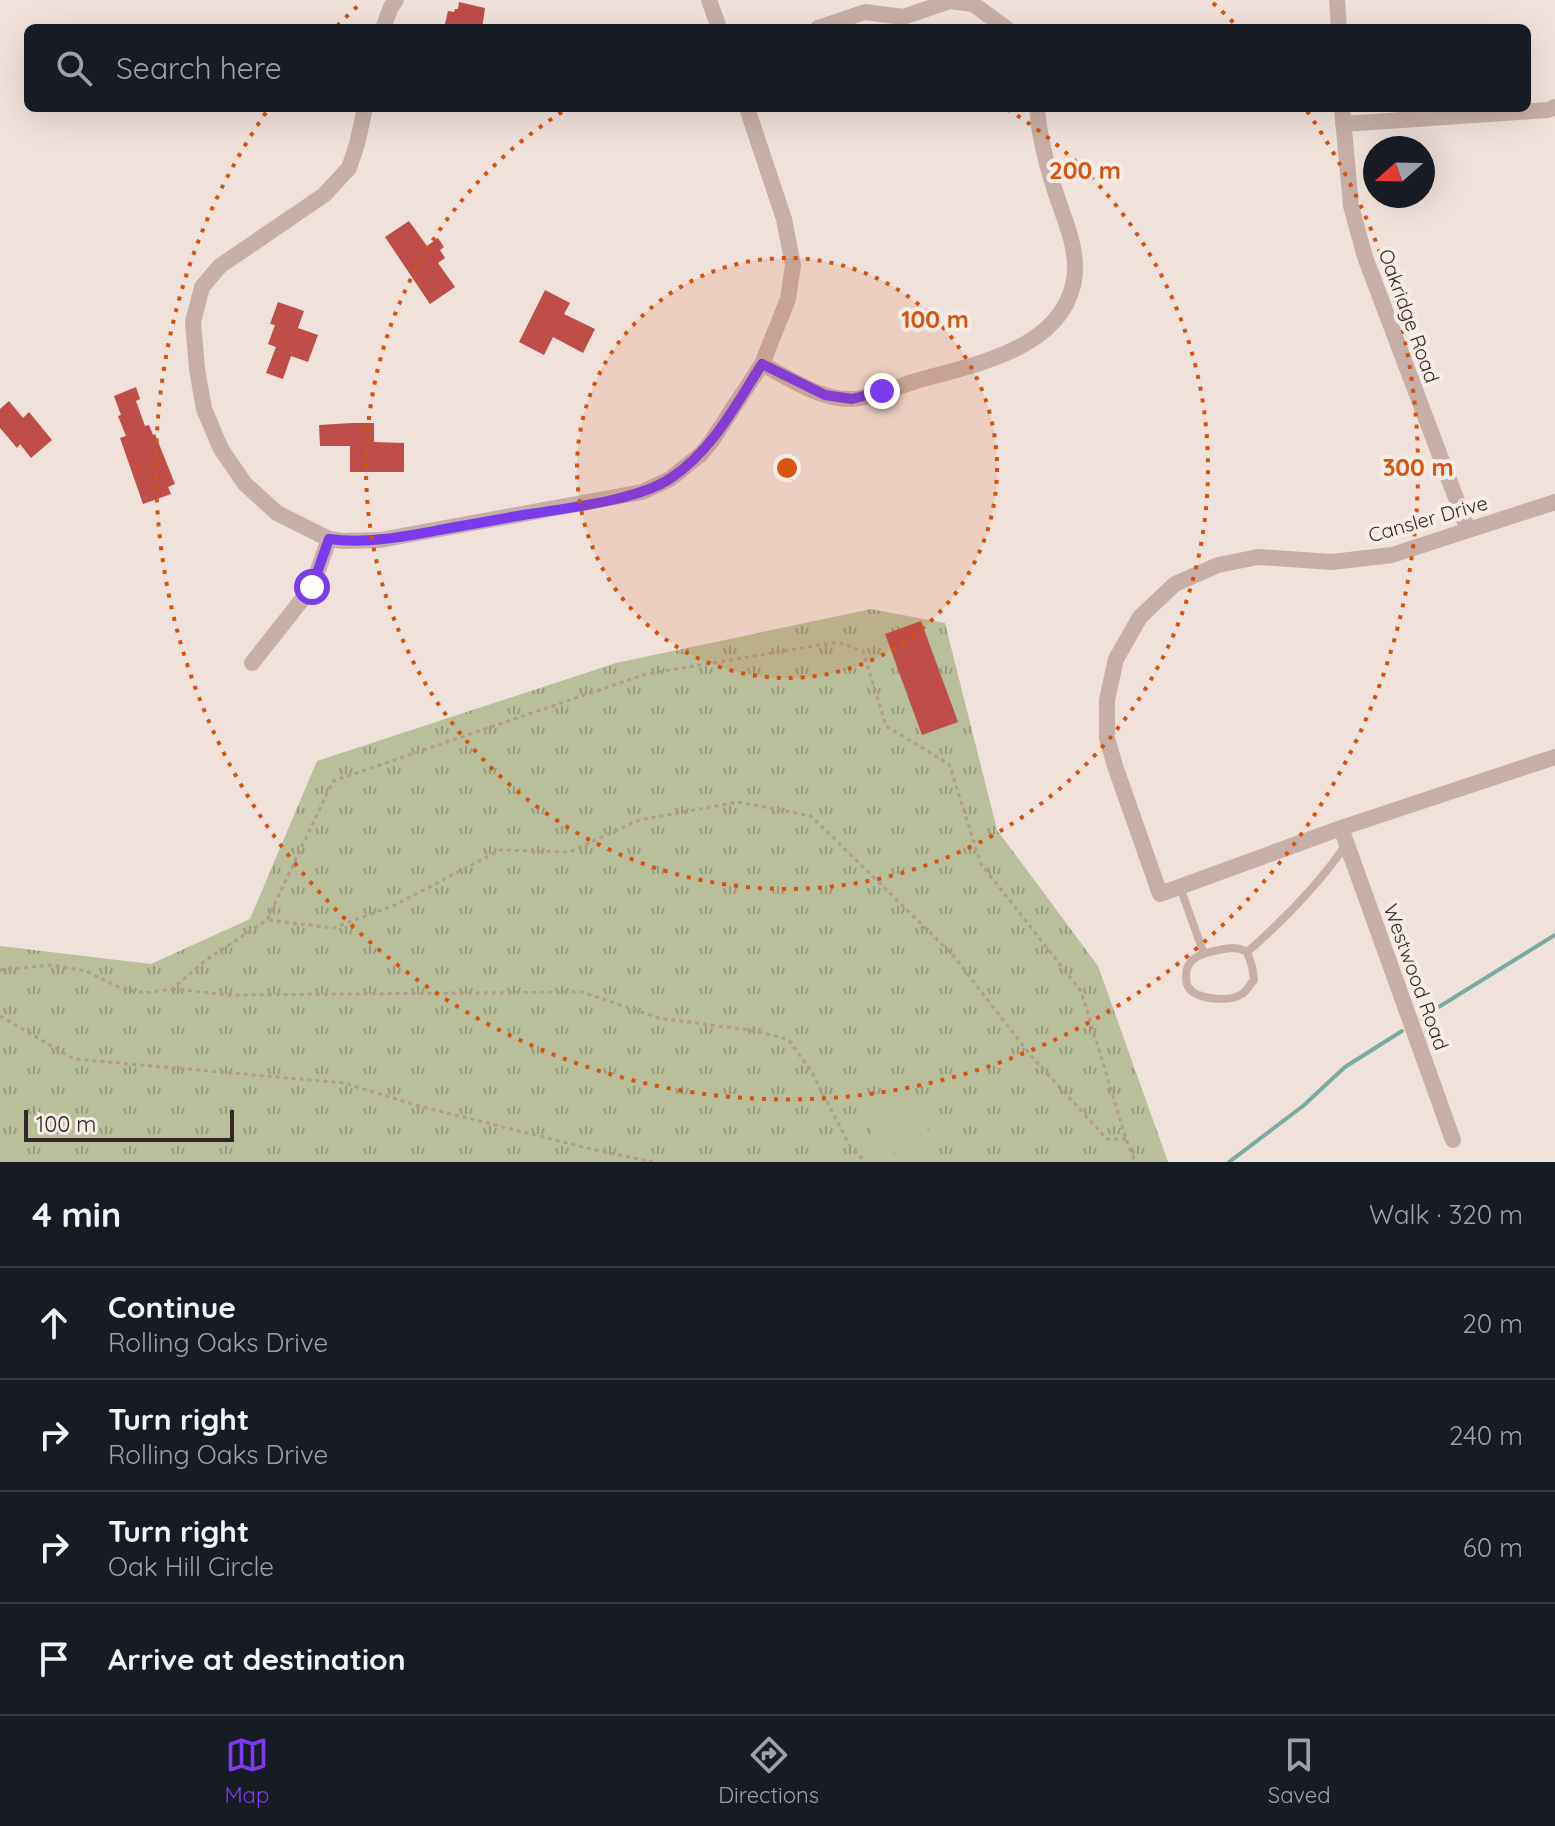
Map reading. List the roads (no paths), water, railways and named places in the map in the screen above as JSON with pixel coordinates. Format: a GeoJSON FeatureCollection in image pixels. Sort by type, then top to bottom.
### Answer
{"type":"FeatureCollection","features":[{"type":"Feature","properties":{"kind":"street"},"geometry":{"type":"LineString","coordinates":[[385,24],[396,0]]}},
{"type":"Feature","properties":{"kind":"street"},"geometry":{"type":"LineString","coordinates":[[709,0],[718,24]]}},
{"type":"Feature","properties":{"kind":"street"},"geometry":{"type":"LineString","coordinates":[[1337,0],[1339,24]]}},
{"type":"Feature","properties":{"kind":"street"},"geometry":{"type":"LineString","coordinates":[[830,24],[865,12],[903,17],[950,1],[973,4],[1000,24]]}},
{"type":"Feature","properties":{"kind":"street"},"geometry":{"type":"LineString","coordinates":[[1531,110],[1555,107]]}},
{"type":"Feature","properties":{"kind":"street"},"geometry":{"type":"LineString","coordinates":[[364,112],[349,168],[324,195],[220,266],[202,287],[193,322],[204,409],[221,449],[245,484],[277,513],[329,539],[343,541],[380,540],[642,492],[670,479],[701,454],[762,364],[788,299],[793,265],[784,219],[748,112]]}},
{"type":"Feature","properties":{"kind":"street"},"geometry":{"type":"LineString","coordinates":[[762,364],[825,395],[852,399],[1013,351],[1042,334],[1068,300],[1075,269],[1070,236],[1041,146],[1037,112]]}},
{"type":"Feature","properties":{"kind":"street"},"geometry":{"type":"LineString","coordinates":[[1342,116],[1479,112]]}},
{"type":"Feature","properties":{"kind":"street","name":"Oakridge Road"},"geometry":{"type":"LineString","coordinates":[[1342,116],[1351,206],[1365,257],[1468,530]]}},
{"type":"Feature","properties":{"kind":"street","name":"Cansler Drive"},"geometry":{"type":"LineString","coordinates":[[1180,887],[1160,894],[1107,738],[1107,700],[1116,659],[1140,617],[1175,584],[1218,565],[1258,557],[1332,562],[1392,555],[1555,502]]}},
{"type":"Feature","properties":{"kind":"street"},"geometry":{"type":"LineString","coordinates":[[252,663],[312,587],[329,539]]}},
{"type":"Feature","properties":{"kind":"street"},"geometry":{"type":"LineString","coordinates":[[1180,887],[1341,828],[1555,757]]}},
{"type":"Feature","properties":{"kind":"street","name":"Westwood Road"},"geometry":{"type":"LineString","coordinates":[[1341,828],[1453,1140]]}},
{"type":"Feature","properties":{"kind":"lane"},"geometry":{"type":"LineString","coordinates":[[1247,952],[1303,899],[1347,844]]}},
{"type":"Feature","properties":{"kind":"lane"},"geometry":{"type":"LineString","coordinates":[[1180,887],[1204,954]]}},
{"type":"Feature","properties":{"kind":"lane"},"geometry":{"type":"LineString","coordinates":[[1229,948],[1247,952],[1254,980],[1243,994],[1213,999],[1189,988],[1187,967],[1192,960],[1229,948]]}},
{"type":"Feature","properties":{"kind":"waterway"},"geometry":{"type":"LineString","coordinates":[[1421,1018],[1555,935]]}},
{"type":"Feature","properties":{"kind":"waterway"},"geometry":{"type":"LineString","coordinates":[[1229,1162],[1303,1106],[1345,1067],[1402,1031]]}}]}
